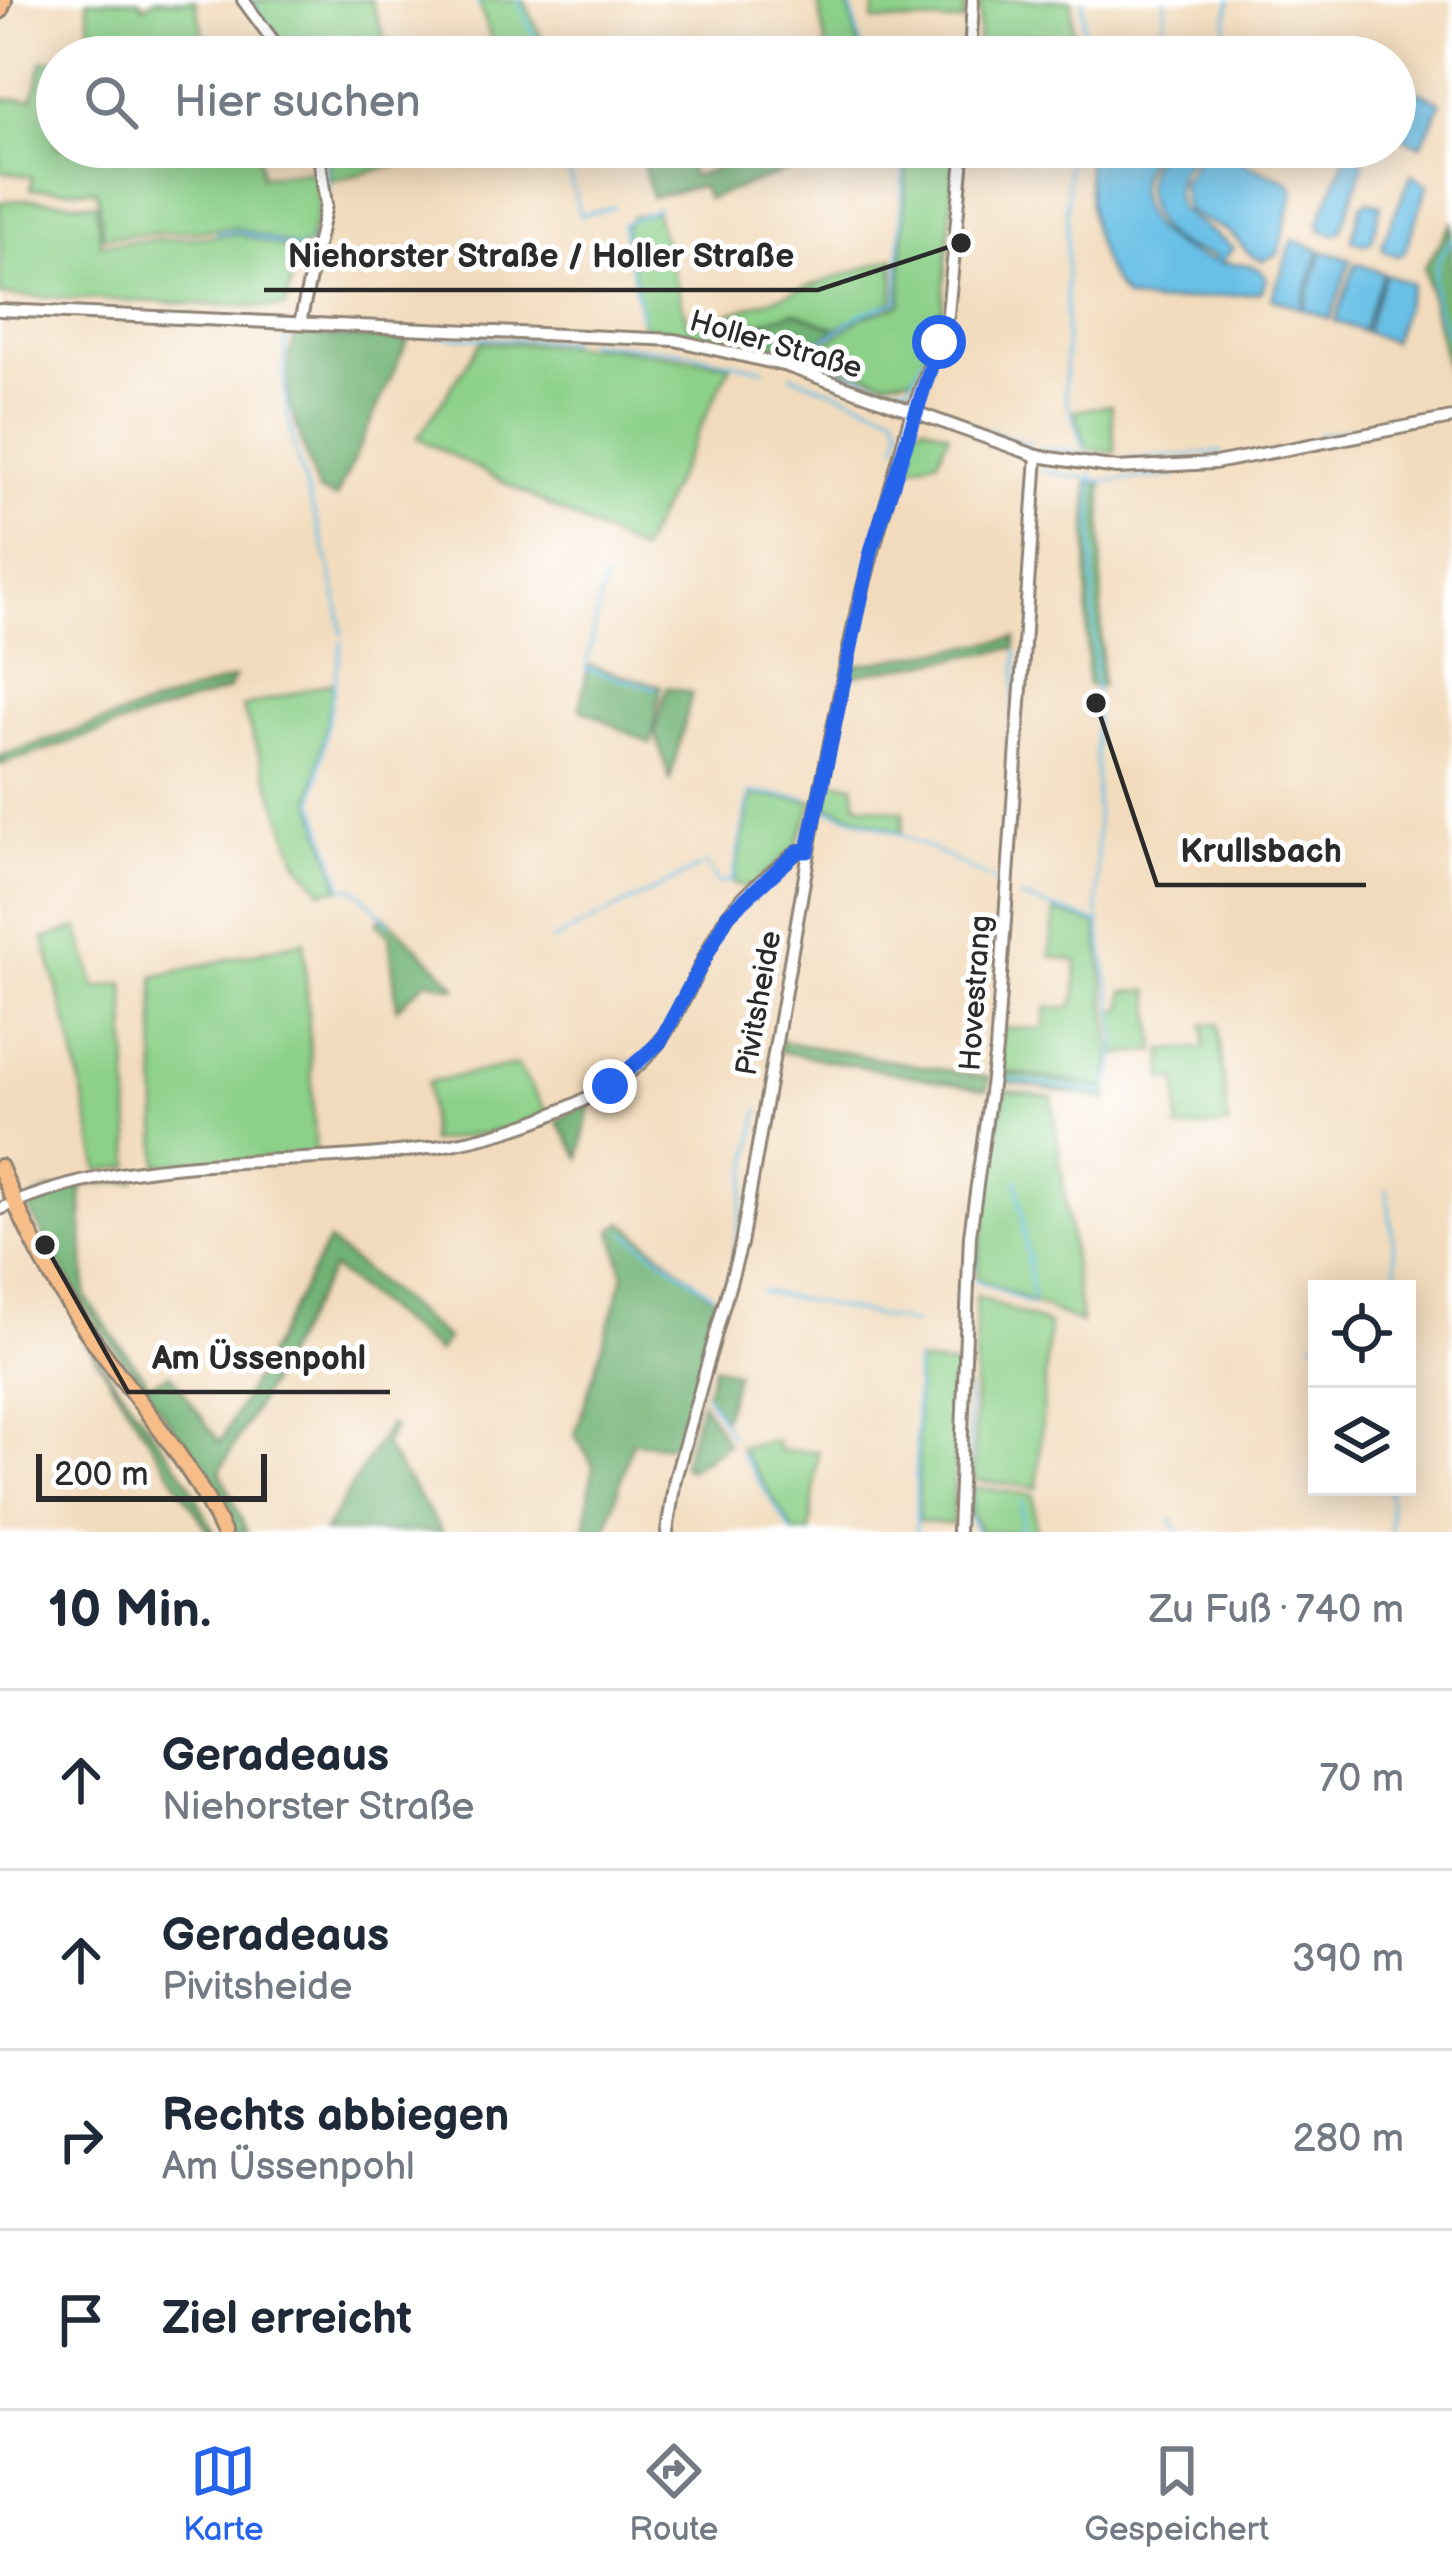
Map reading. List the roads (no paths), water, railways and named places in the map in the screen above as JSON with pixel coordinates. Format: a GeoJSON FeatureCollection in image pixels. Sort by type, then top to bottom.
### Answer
{"type":"FeatureCollection","features":[{"type":"Feature","properties":{"kind":"main road"},"geometry":{"type":"LineString","coordinates":[[0,11],[4,0]]}},
{"type":"Feature","properties":{"kind":"main road"},"geometry":{"type":"LineString","coordinates":[[0,1167],[4,1209],[173,1448],[223,1532]]}},
{"type":"Feature","properties":{"kind":"street"},"geometry":{"type":"LineString","coordinates":[[243,0],[270,36]]}},
{"type":"Feature","properties":{"kind":"street"},"geometry":{"type":"LineString","coordinates":[[971,36],[973,0]]}},
{"type":"Feature","properties":{"kind":"street"},"geometry":{"type":"LineString","coordinates":[[300,323],[326,205],[321,168]]}},
{"type":"Feature","properties":{"kind":"street","name":"Pivitsheide"},"geometry":{"type":"LineString","coordinates":[[667,1532],[675,1479],[741,1244],[808,851],[871,551],[912,412],[948,314],[962,168]]}},
{"type":"Feature","properties":{"kind":"street","name":"Holler Straße"},"geometry":{"type":"LineString","coordinates":[[0,310],[675,340],[788,366],[1037,456],[1117,468],[1187,467],[1452,418]]}},
{"type":"Feature","properties":{"kind":"street","name":"Hovestrang"},"geometry":{"type":"LineString","coordinates":[[958,1532],[970,1235],[996,1050],[1037,456]]}},
{"type":"Feature","properties":{"kind":"street"},"geometry":{"type":"LineString","coordinates":[[4,1209],[95,1175],[395,1156],[464,1144],[537,1122],[610,1086],[652,1053],[728,915],[798,851],[808,851]]}},
{"type":"Feature","properties":{"kind":"water"},"geometry":{"type":"Polygon","coordinates":[[[1416,90],[1441,102],[1421,145],[1416,143],[1416,90]]]}},
{"type":"Feature","properties":{"kind":"water"},"geometry":{"type":"Polygon","coordinates":[[[1088,168],[1144,168],[1139,188],[1148,220],[1175,245],[1213,261],[1215,256],[1170,239],[1149,207],[1149,168],[1183,168],[1176,194],[1180,210],[1234,248],[1220,263],[1247,264],[1267,279],[1261,292],[1155,303],[1125,298],[1097,245],[1088,168]]]}},
{"type":"Feature","properties":{"kind":"water"},"geometry":{"type":"Polygon","coordinates":[[[1191,168],[1256,168],[1288,181],[1294,191],[1278,254],[1256,258],[1231,234],[1185,208],[1181,183],[1191,168]]]}},
{"type":"Feature","properties":{"kind":"water"},"geometry":{"type":"Polygon","coordinates":[[[1341,168],[1362,168],[1341,231],[1321,230],[1319,222],[1341,168]]]}},
{"type":"Feature","properties":{"kind":"water"},"geometry":{"type":"Polygon","coordinates":[[[1412,174],[1428,185],[1404,253],[1398,256],[1384,251],[1382,244],[1412,174]]]}},
{"type":"Feature","properties":{"kind":"water"},"geometry":{"type":"Polygon","coordinates":[[[1369,201],[1381,205],[1372,241],[1366,245],[1352,240],[1361,206],[1369,201]]]}},
{"type":"Feature","properties":{"kind":"water"},"geometry":{"type":"Polygon","coordinates":[[[1293,240],[1320,250],[1300,308],[1272,298],[1293,240]]]}},
{"type":"Feature","properties":{"kind":"water"},"geometry":{"type":"Polygon","coordinates":[[[1323,251],[1351,260],[1330,319],[1303,309],[1323,251]]]}},
{"type":"Feature","properties":{"kind":"water"},"geometry":{"type":"Polygon","coordinates":[[[1356,263],[1383,273],[1362,331],[1335,321],[1356,263]]]}},
{"type":"Feature","properties":{"kind":"water"},"geometry":{"type":"Polygon","coordinates":[[[1385,274],[1412,284],[1392,342],[1365,332],[1385,274]]]}},
{"type":"Feature","properties":{"kind":"waterway"},"geometry":{"type":"LineString","coordinates":[[250,0],[269,26]]}},
{"type":"Feature","properties":{"kind":"waterway"},"geometry":{"type":"LineString","coordinates":[[476,0],[480,7]]}},
{"type":"Feature","properties":{"kind":"waterway"},"geometry":{"type":"LineString","coordinates":[[518,0],[534,36]]}},
{"type":"Feature","properties":{"kind":"waterway"},"geometry":{"type":"LineString","coordinates":[[849,0],[858,36]]}},
{"type":"Feature","properties":{"kind":"waterway"},"geometry":{"type":"LineString","coordinates":[[1083,0],[1084,36]]}},
{"type":"Feature","properties":{"kind":"waterway"},"geometry":{"type":"LineString","coordinates":[[1164,36],[1165,0]]}},
{"type":"Feature","properties":{"kind":"waterway"},"geometry":{"type":"LineString","coordinates":[[1225,36],[1230,0]]}},
{"type":"Feature","properties":{"kind":"waterway"},"geometry":{"type":"LineString","coordinates":[[327,168],[330,193]]}},
{"type":"Feature","properties":{"kind":"waterway"},"geometry":{"type":"LineString","coordinates":[[568,168],[580,215],[614,207]]}},
{"type":"Feature","properties":{"kind":"waterway"},"geometry":{"type":"LineString","coordinates":[[809,350],[863,313],[898,301],[903,168]]}},
{"type":"Feature","properties":{"kind":"waterway"},"geometry":{"type":"LineString","coordinates":[[1068,168],[1065,395],[1085,449]]}},
{"type":"Feature","properties":{"kind":"waterway"},"geometry":{"type":"LineString","coordinates":[[624,223],[658,208]]}},
{"type":"Feature","properties":{"kind":"waterway"},"geometry":{"type":"LineString","coordinates":[[622,224],[642,321]]}},
{"type":"Feature","properties":{"kind":"waterway"},"geometry":{"type":"LineString","coordinates":[[217,233],[237,231],[310,253],[314,237]]}},
{"type":"Feature","properties":{"kind":"waterway"},"geometry":{"type":"LineString","coordinates":[[1452,239],[1434,276],[1435,303],[1452,342]]}},
{"type":"Feature","properties":{"kind":"waterway"},"geometry":{"type":"LineString","coordinates":[[288,329],[286,406],[337,596],[342,634]]}},
{"type":"Feature","properties":{"kind":"waterway"},"geometry":{"type":"LineString","coordinates":[[309,332],[569,341]]}},
{"type":"Feature","properties":{"kind":"waterway"},"geometry":{"type":"LineString","coordinates":[[585,342],[680,351],[764,369]]}},
{"type":"Feature","properties":{"kind":"waterway"},"geometry":{"type":"LineString","coordinates":[[909,385],[932,343]]}},
{"type":"Feature","properties":{"kind":"waterway"},"geometry":{"type":"LineString","coordinates":[[808,360],[885,385],[909,385]]}},
{"type":"Feature","properties":{"kind":"waterway"},"geometry":{"type":"LineString","coordinates":[[791,375],[896,414],[901,426],[897,445]]}},
{"type":"Feature","properties":{"kind":"waterway"},"geometry":{"type":"LineString","coordinates":[[937,410],[977,426]]}},
{"type":"Feature","properties":{"kind":"waterway"},"geometry":{"type":"LineString","coordinates":[[1318,435],[1447,410]]}},
{"type":"Feature","properties":{"kind":"waterway"},"geometry":{"type":"LineString","coordinates":[[986,429],[1031,445]]}},
{"type":"Feature","properties":{"kind":"waterway"},"geometry":{"type":"LineString","coordinates":[[1041,448],[1110,459]]}},
{"type":"Feature","properties":{"kind":"waterway"},"geometry":{"type":"LineString","coordinates":[[1123,460],[1222,452]]}},
{"type":"Feature","properties":{"kind":"waterway"},"geometry":{"type":"LineString","coordinates":[[1042,471],[1101,481],[1176,476]]}},
{"type":"Feature","properties":{"kind":"waterway"},"geometry":{"type":"LineString","coordinates":[[1092,473],[1098,915]]}},
{"type":"Feature","properties":{"kind":"waterway"},"geometry":{"type":"LineString","coordinates":[[604,581],[586,669],[656,688]]}},
{"type":"Feature","properties":{"kind":"waterway"},"geometry":{"type":"LineString","coordinates":[[342,641],[314,801],[343,887],[356,889],[389,922]]}},
{"type":"Feature","properties":{"kind":"waterway"},"geometry":{"type":"LineString","coordinates":[[1009,785],[1017,652]]}},
{"type":"Feature","properties":{"kind":"waterway"},"geometry":{"type":"LineString","coordinates":[[706,863],[718,883],[732,881],[750,793],[807,798]]}},
{"type":"Feature","properties":{"kind":"waterway"},"geometry":{"type":"LineString","coordinates":[[821,807],[901,834],[1000,884]]}},
{"type":"Feature","properties":{"kind":"waterway"},"geometry":{"type":"LineString","coordinates":[[552,941],[700,867]]}},
{"type":"Feature","properties":{"kind":"waterway"},"geometry":{"type":"LineString","coordinates":[[1021,898],[1099,923]]}},
{"type":"Feature","properties":{"kind":"waterway"},"geometry":{"type":"LineString","coordinates":[[1006,1079],[1103,1093],[1115,1054],[1115,1031],[1099,920]]}},
{"type":"Feature","properties":{"kind":"waterway"},"geometry":{"type":"LineString","coordinates":[[974,1268],[1002,1087]]}},
{"type":"Feature","properties":{"kind":"waterway"},"geometry":{"type":"LineString","coordinates":[[733,1254],[759,1110]]}},
{"type":"Feature","properties":{"kind":"waterway"},"geometry":{"type":"LineString","coordinates":[[1017,1179],[1033,1298]]}},
{"type":"Feature","properties":{"kind":"waterway"},"geometry":{"type":"LineString","coordinates":[[1387,1190],[1398,1280]]}},
{"type":"Feature","properties":{"kind":"waterway"},"geometry":{"type":"LineString","coordinates":[[626,1233],[712,1294]]}},
{"type":"Feature","properties":{"kind":"waterway"},"geometry":{"type":"LineString","coordinates":[[974,1279],[1032,1305]]}},
{"type":"Feature","properties":{"kind":"waterway"},"geometry":{"type":"LineString","coordinates":[[761,1291],[915,1324]]}},
{"type":"Feature","properties":{"kind":"waterway"},"geometry":{"type":"LineString","coordinates":[[916,1362],[916,1532]]}},
{"type":"Feature","properties":{"kind":"waterway"},"geometry":{"type":"LineString","coordinates":[[968,1388],[970,1477]]}},
{"type":"Feature","properties":{"kind":"waterway"},"geometry":{"type":"LineString","coordinates":[[706,1394],[731,1437]]}},
{"type":"Feature","properties":{"kind":"waterway"},"geometry":{"type":"LineString","coordinates":[[740,1452],[792,1532]]}},
{"type":"Feature","properties":{"kind":"waterway"},"geometry":{"type":"LineString","coordinates":[[970,1488],[968,1514],[977,1532]]}},
{"type":"Feature","properties":{"kind":"waterway"},"geometry":{"type":"LineString","coordinates":[[1389,1496],[1391,1532]]}},
{"type":"Feature","properties":{"kind":"waterway"},"geometry":{"type":"LineString","coordinates":[[1021,1532],[1022,1501]]}},
{"type":"Feature","properties":{"kind":"waterway"},"geometry":{"type":"LineString","coordinates":[[1172,1519],[1178,1532]]}},
{"type":"Feature","properties":{"kind":"place","name":"Niehorster Straße / Holler Straße"},"geometry":{"type":"Point","coordinates":[961,243]}},
{"type":"Feature","properties":{"kind":"place","name":"Krullsbach"},"geometry":{"type":"Point","coordinates":[1096,703]}},
{"type":"Feature","properties":{"kind":"place","name":"Am Üssenpohl"},"geometry":{"type":"Point","coordinates":[45,1245]}}]}
